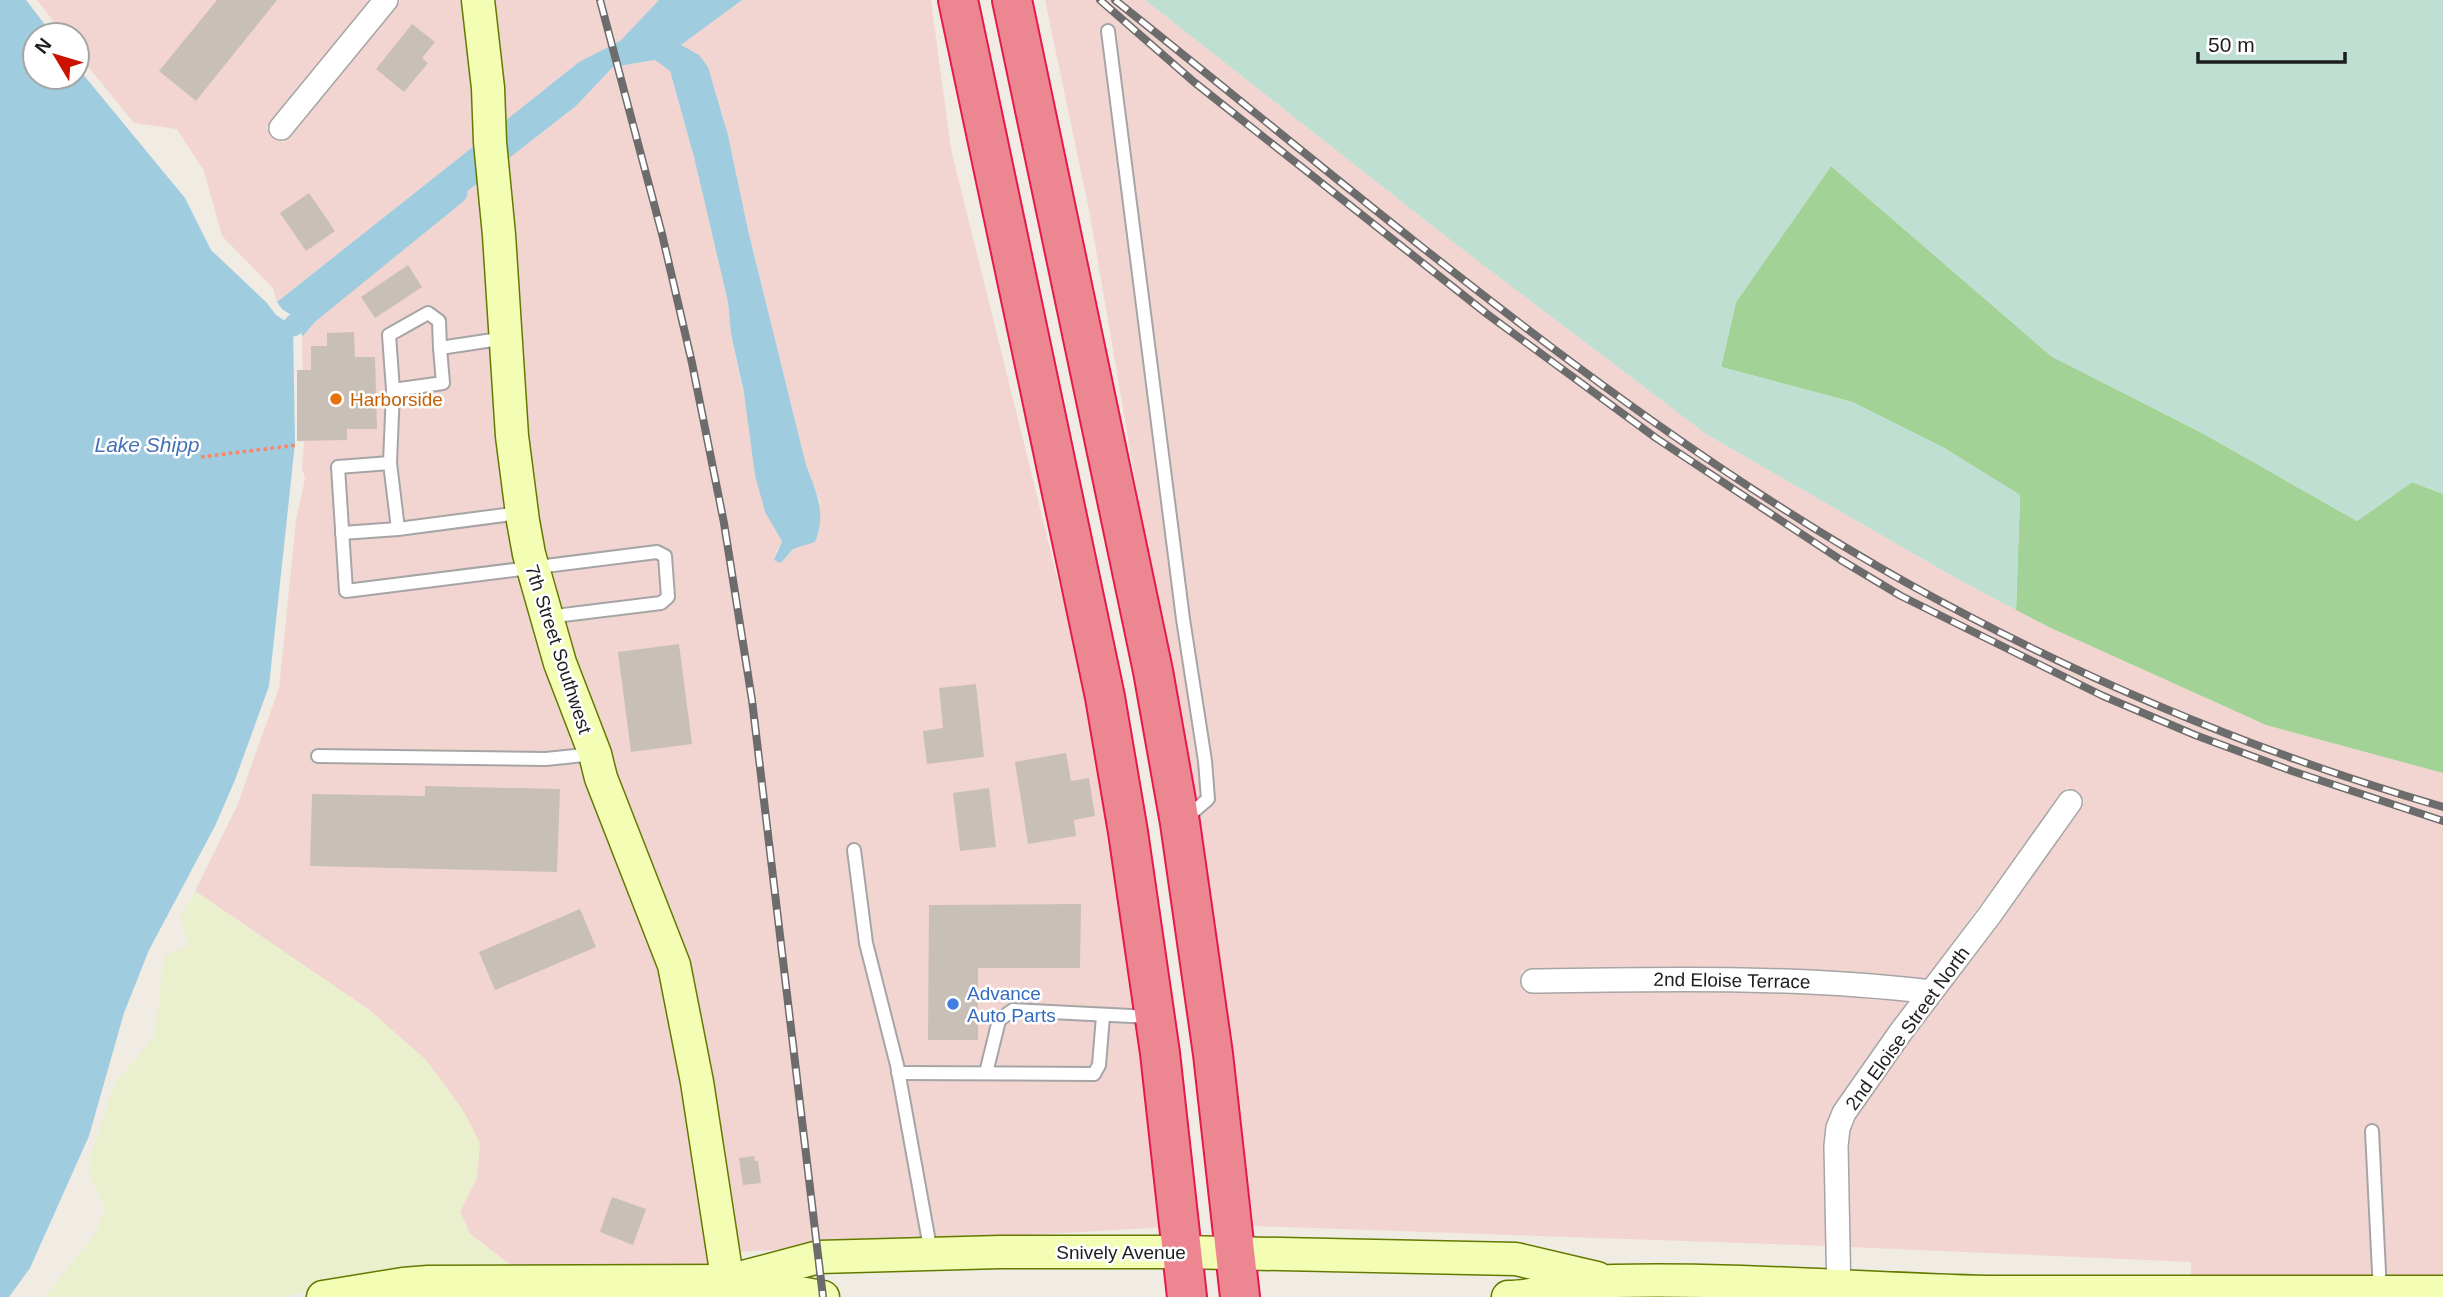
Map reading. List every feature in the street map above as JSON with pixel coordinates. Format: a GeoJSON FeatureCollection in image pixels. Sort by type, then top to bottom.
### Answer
{"type":"FeatureCollection","features":[{"type":"Feature","properties":{"kind":"highway"},"geometry":{"type":"LineString","coordinates":[[958,0],[1105,696],[1155,1017],[1187,1297]]}},
{"type":"Feature","properties":{"kind":"highway"},"geometry":{"type":"LineString","coordinates":[[1012,0],[1150,658],[1181,823],[1213,1054],[1240,1297]]}},
{"type":"Feature","properties":{"kind":"street"},"geometry":{"type":"LineString","coordinates":[[281,128],[386,0]]}},
{"type":"Feature","properties":{"kind":"street","name":"7th Street Southwest"},"geometry":{"type":"LineString","coordinates":[[478,0],[488,88],[512,436],[522,513],[546,618],[560,663],[595,754],[601,778],[674,965],[697,1082],[729,1289]]}},
{"type":"Feature","properties":{"kind":"street","name":"2nd Eloise Street North"},"geometry":{"type":"LineString","coordinates":[[1839,1291],[1836,1146],[1838,1128],[1852,1100],[2070,802]]}},
{"type":"Feature","properties":{"kind":"street","name":"2nd Eloise Terrace"},"geometry":{"type":"LineString","coordinates":[[1533,981],[1773,979],[1863,983],[1931,992]]}},
{"type":"Feature","properties":{"kind":"street","name":"Snively Avenue"},"geometry":{"type":"LineString","coordinates":[[729,1289],[819,1257],[1182,1252],[1516,1259],[1610,1289]]}},
{"type":"Feature","properties":{"kind":"street"},"geometry":{"type":"LineString","coordinates":[[323,1297],[428,1282],[729,1289],[823,1297]]}},
{"type":"Feature","properties":{"kind":"street","name":"Snively Avenue"},"geometry":{"type":"LineString","coordinates":[[1508,1297],[1610,1289],[1912,1290],[2063,1295],[2443,1292]]}},
{"type":"Feature","properties":{"kind":"lane"},"geometry":{"type":"LineString","coordinates":[[1108,31],[1183,619],[1205,761],[1208,799],[1181,823]]}},
{"type":"Feature","properties":{"kind":"lane"},"geometry":{"type":"LineString","coordinates":[[393,390],[443,383],[439,321],[428,313],[389,335],[393,390],[390,463],[398,530]]}},
{"type":"Feature","properties":{"kind":"lane"},"geometry":{"type":"LineString","coordinates":[[440,348],[506,338]]}},
{"type":"Feature","properties":{"kind":"lane"},"geometry":{"type":"LineString","coordinates":[[390,463],[338,467],[346,591],[657,552],[665,556],[668,597],[661,603],[546,618]]}},
{"type":"Feature","properties":{"kind":"lane"},"geometry":{"type":"LineString","coordinates":[[342,533],[398,530],[522,513]]}},
{"type":"Feature","properties":{"kind":"lane"},"geometry":{"type":"LineString","coordinates":[[318,755],[546,759],[595,754]]}},
{"type":"Feature","properties":{"kind":"lane"},"geometry":{"type":"LineString","coordinates":[[854,850],[866,943],[898,1073],[931,1254]]}},
{"type":"Feature","properties":{"kind":"lane"},"geometry":{"type":"LineString","coordinates":[[986,1073],[999,1020],[1013,1010],[1155,1017]]}},
{"type":"Feature","properties":{"kind":"lane"},"geometry":{"type":"LineString","coordinates":[[898,1073],[1094,1074],[1099,1065],[1103,1016]]}},
{"type":"Feature","properties":{"kind":"lane"},"geometry":{"type":"LineString","coordinates":[[2372,1131],[2380,1293]]}},
{"type":"Feature","properties":{"kind":"path"},"geometry":{"type":"LineString","coordinates":[[201,457],[297,445]]}},
{"type":"Feature","properties":{"kind":"shaded area"},"geometry":{"type":"Polygon","coordinates":[[[37,0],[371,0],[266,128],[283,143],[401,0],[468,0],[479,142],[277,302],[273,288],[222,236],[204,171],[177,129],[134,123],[91,70],[91,21],[53,21],[37,0]]]}},
{"type":"Feature","properties":{"kind":"shaded area"},"geometry":{"type":"Polygon","coordinates":[[[490,0],[659,0],[620,41],[579,62],[500,125],[490,0]]]}},
{"type":"Feature","properties":{"kind":"shaded area"},"geometry":{"type":"Polygon","coordinates":[[[742,0],[931,0],[951,149],[1090,710],[1167,1227],[735,1252],[601,744],[533,521],[503,163],[576,106],[613,67],[656,60],[670,71],[694,157],[728,302],[731,334],[750,425],[782,541],[776,552],[781,563],[793,549],[802,547],[820,502],[806,465],[748,230],[728,135],[712,81],[681,45],[742,0]]]}},
{"type":"Feature","properties":{"kind":"shaded area"},"geometry":{"type":"Polygon","coordinates":[[[1045,0],[1145,0],[1453,242],[1706,434],[1961,581],[2051,628],[2266,725],[2443,773],[2443,1281],[2191,1281],[2191,1262],[1849,1247],[1847,1147],[1854,1118],[1937,1003],[1942,1003],[1942,996],[2085,801],[2067,787],[1925,980],[1862,973],[1772,969],[1521,971],[1524,992],[1774,990],[1911,1000],[1835,1107],[1827,1246],[1254,1226],[1225,1007],[1090,215],[1045,0]]]}},
{"type":"Feature","properties":{"kind":"shaded area"},"geometry":{"type":"Polygon","coordinates":[[[483,179],[501,436],[663,967],[716,1270],[520,1272],[470,1234],[460,1211],[477,1178],[426,1060],[368,1009],[195,891],[237,806],[279,688],[296,520],[305,479],[302,468],[302,337],[351,280],[425,215],[448,206],[483,179]]]}},
{"type":"Feature","properties":{"kind":"green space"},"geometry":{"type":"Polygon","coordinates":[[[1145,0],[2443,0],[2443,494],[2412,482],[2357,521],[2204,434],[2051,356],[1831,166],[1736,302],[1721,367],[1852,402],[1944,448],[2020,495],[2016,610],[1706,434],[1453,242],[1145,0]]]}},
{"type":"Feature","properties":{"kind":"green space"},"geometry":{"type":"Polygon","coordinates":[[[1831,166],[2051,356],[2204,434],[2357,521],[2412,482],[2443,494],[2443,773],[2266,725],[2016,610],[2020,495],[1944,448],[1852,402],[1721,367],[1736,302],[1831,166]]]}},
{"type":"Feature","properties":{"kind":"green space"},"geometry":{"type":"Polygon","coordinates":[[[195,891],[368,1009],[426,1060],[463,1110],[480,1143],[477,1178],[460,1211],[470,1234],[520,1272],[339,1282],[285,1297],[45,1297],[96,1233],[105,1209],[89,1174],[91,1155],[115,1083],[155,1036],[164,956],[189,945],[180,918],[195,891]]]}},
{"type":"Feature","properties":{"kind":"water","name":"Lake Shipp"},"geometry":{"type":"Polygon","coordinates":[[[0,0],[26,0],[42,21],[21,21],[21,91],[91,91],[91,84],[185,198],[211,250],[267,303],[276,315],[293,326],[295,443],[269,686],[235,780],[215,826],[149,950],[124,1013],[89,1136],[30,1268],[9,1297],[0,1297],[0,0]]]}},
{"type":"Feature","properties":{"kind":"water"},"geometry":{"type":"Polygon","coordinates":[[[659,0],[742,0],[681,45],[699,55],[708,67],[728,135],[748,230],[806,465],[819,503],[820,522],[815,542],[793,549],[781,563],[774,560],[782,541],[765,512],[755,475],[728,302],[694,157],[670,71],[655,60],[613,67],[576,106],[503,163],[500,125],[579,62],[620,41],[659,0]]]}},
{"type":"Feature","properties":{"kind":"water"},"geometry":{"type":"Polygon","coordinates":[[[479,142],[483,179],[448,206],[425,215],[351,280],[302,337],[300,321],[282,309],[277,302],[479,142]]]}},
{"type":"Feature","properties":{"kind":"building"},"geometry":{"type":"Polygon","coordinates":[[[217,0],[277,0],[196,101],[159,71],[217,0]]]}},
{"type":"Feature","properties":{"kind":"building"},"geometry":{"type":"Polygon","coordinates":[[[412,24],[435,42],[422,58],[428,63],[404,92],[376,69],[412,24]]]}},
{"type":"Feature","properties":{"kind":"building"},"geometry":{"type":"Polygon","coordinates":[[[309,193],[335,231],[306,251],[280,213],[309,193]]]}},
{"type":"Feature","properties":{"kind":"building"},"geometry":{"type":"Polygon","coordinates":[[[408,265],[422,287],[375,318],[361,297],[408,265]]]}},
{"type":"Feature","properties":{"kind":"building","name":"Harborside"},"geometry":{"type":"Polygon","coordinates":[[[354,332],[355,357],[375,357],[377,429],[347,429],[347,440],[297,441],[297,370],[311,370],[311,346],[327,346],[327,333],[354,332]]]}},
{"type":"Feature","properties":{"kind":"building"},"geometry":{"type":"Polygon","coordinates":[[[679,644],[692,744],[631,752],[618,652],[679,644]]]}},
{"type":"Feature","properties":{"kind":"building"},"geometry":{"type":"Polygon","coordinates":[[[976,684],[984,757],[927,764],[923,731],[943,728],[939,688],[976,684]]]}},
{"type":"Feature","properties":{"kind":"building"},"geometry":{"type":"Polygon","coordinates":[[[1066,753],[1071,781],[1089,778],[1095,816],[1074,820],[1076,836],[1028,844],[1015,762],[1066,753]]]}},
{"type":"Feature","properties":{"kind":"building"},"geometry":{"type":"Polygon","coordinates":[[[425,786],[560,789],[557,872],[310,866],[312,794],[425,796],[425,786]]]}},
{"type":"Feature","properties":{"kind":"building"},"geometry":{"type":"Polygon","coordinates":[[[989,788],[996,847],[960,851],[953,793],[989,788]]]}},
{"type":"Feature","properties":{"kind":"building","name":"Advance Auto Parts"},"geometry":{"type":"Polygon","coordinates":[[[1081,904],[1080,968],[978,968],[978,1040],[928,1040],[929,905],[1081,904]]]}},
{"type":"Feature","properties":{"kind":"building"},"geometry":{"type":"Polygon","coordinates":[[[580,909],[596,947],[495,990],[479,952],[580,909]]]}},
{"type":"Feature","properties":{"kind":"building"},"geometry":{"type":"Polygon","coordinates":[[[754,1156],[755,1161],[758,1161],[761,1183],[743,1185],[739,1158],[754,1156]]]}},
{"type":"Feature","properties":{"kind":"building"},"geometry":{"type":"Polygon","coordinates":[[[612,1197],[646,1209],[633,1245],[600,1232],[612,1197]]]}},
{"type":"Feature","properties":{"kind":"waterway"},"geometry":{"type":"LineString","coordinates":[[293,326],[457,193]]}},
{"type":"Feature","properties":{"kind":"railway"},"geometry":{"type":"LineString","coordinates":[[600,0],[662,234],[692,363],[724,523],[752,700],[823,1297]]}},
{"type":"Feature","properties":{"kind":"railway"},"geometry":{"type":"LineString","coordinates":[[1100,0],[1194,82],[1487,314],[1656,438],[1841,560],[1901,596],[2103,696],[2195,735],[2292,771],[2443,821]]}},
{"type":"Feature","properties":{"kind":"railway"},"geometry":{"type":"LineString","coordinates":[[1115,0],[1499,308],[1698,453],[1801,520],[1907,583],[2102,681],[2236,737],[2373,786],[2443,807]]}},
{"type":"Feature","properties":{"kind":"place","name":"Harborside"},"geometry":{"type":"Point","coordinates":[336,399]}},
{"type":"Feature","properties":{"kind":"place","name":"Advance Auto Parts"},"geometry":{"type":"Point","coordinates":[953,1004]}}]}
